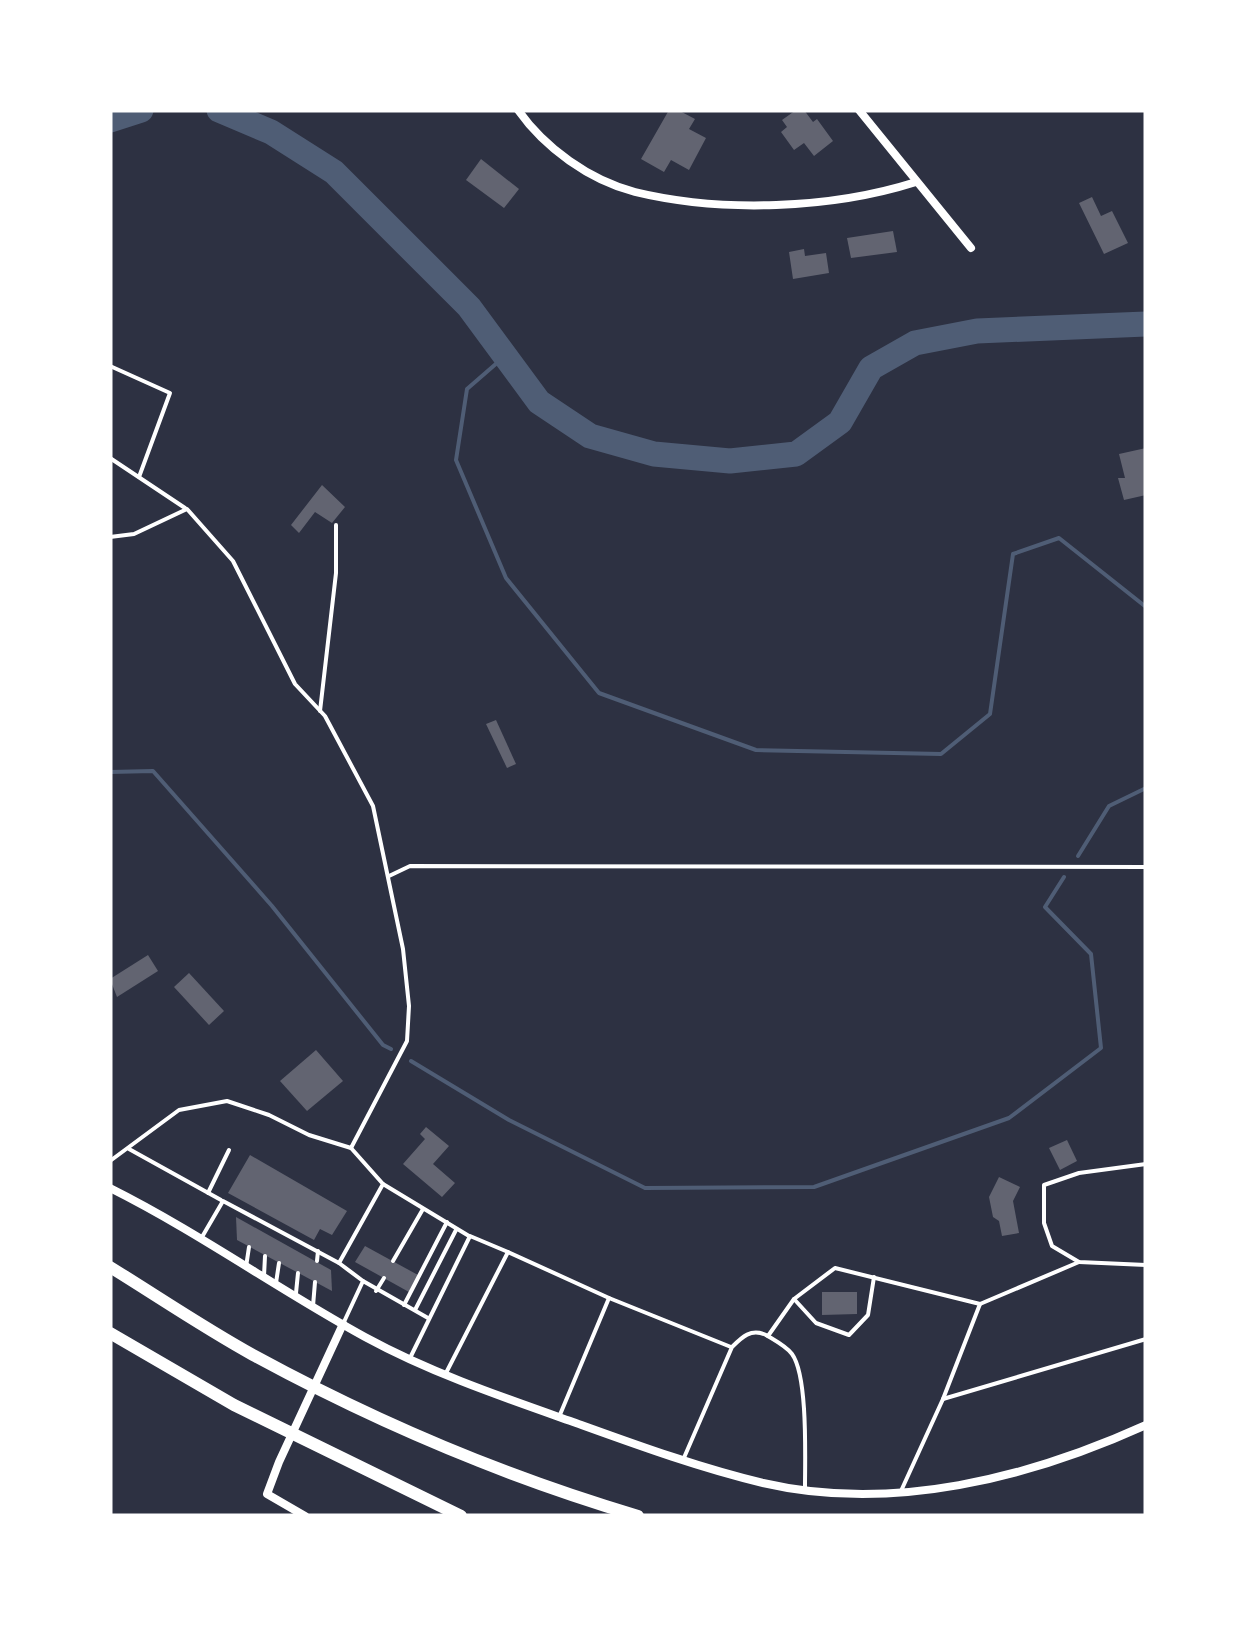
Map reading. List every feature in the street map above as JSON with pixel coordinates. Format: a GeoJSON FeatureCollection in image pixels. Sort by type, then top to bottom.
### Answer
{"type":"FeatureCollection","features":[{"type":"Feature","properties":{"kind":"highway"},"geometry":{"type":"LineString","coordinates":[[110,1267],[250,1353],[462,1457],[638,1516]]}},
{"type":"Feature","properties":{"kind":"highway"},"geometry":{"type":"LineString","coordinates":[[110,1334],[234,1405],[460,1516]]}},
{"type":"Feature","properties":{"kind":"street"},"geometry":{"type":"LineString","coordinates":[[518,110],[537,137],[566,158],[632,191],[708,203],[817,203],[916,182]]}},
{"type":"Feature","properties":{"kind":"street"},"geometry":{"type":"LineString","coordinates":[[859,110],[971,248]]}},
{"type":"Feature","properties":{"kind":"street"},"geometry":{"type":"LineString","coordinates":[[110,1188],[410,1358],[559,1417],[683,1460],[765,1483],[826,1493],[953,1487],[1012,1474],[1146,1425]]}},
{"type":"Feature","properties":{"kind":"street"},"geometry":{"type":"LineString","coordinates":[[305,1516],[267,1494],[344,1324]]}},
{"type":"Feature","properties":{"kind":"lane"},"geometry":{"type":"LineString","coordinates":[[110,366],[170,392],[139,477]]}},
{"type":"Feature","properties":{"kind":"lane"},"geometry":{"type":"LineString","coordinates":[[110,458],[186,509],[232,561],[295,684],[320,711],[372,806],[389,876],[409,1006],[407,1041],[351,1148]]}},
{"type":"Feature","properties":{"kind":"lane"},"geometry":{"type":"LineString","coordinates":[[110,537],[134,534],[186,509]]}},
{"type":"Feature","properties":{"kind":"lane"},"geometry":{"type":"LineString","coordinates":[[320,711],[336,574],[336,525]]}},
{"type":"Feature","properties":{"kind":"lane"},"geometry":{"type":"LineString","coordinates":[[389,876],[410,866],[1146,866]]}},
{"type":"Feature","properties":{"kind":"lane"},"geometry":{"type":"LineString","coordinates":[[110,1162],[179,1110],[227,1101],[351,1148],[383,1184],[470,1236],[732,1347]]}},
{"type":"Feature","properties":{"kind":"lane"},"geometry":{"type":"LineString","coordinates":[[129,1149],[318,1251],[376,1291],[429,1318]]}},
{"type":"Feature","properties":{"kind":"lane"},"geometry":{"type":"LineString","coordinates":[[208,1193],[229,1150]]}},
{"type":"Feature","properties":{"kind":"lane"},"geometry":{"type":"LineString","coordinates":[[1080,1262],[1052,1246],[1044,1223],[1044,1185],[1079,1172],[1146,1164]]}},
{"type":"Feature","properties":{"kind":"lane"},"geometry":{"type":"LineString","coordinates":[[339,1263],[383,1184]]}},
{"type":"Feature","properties":{"kind":"lane"},"geometry":{"type":"LineString","coordinates":[[201,1240],[222,1201]]}},
{"type":"Feature","properties":{"kind":"lane"},"geometry":{"type":"LineString","coordinates":[[392,1261],[424,1207]]}},
{"type":"Feature","properties":{"kind":"lane"},"geometry":{"type":"LineString","coordinates":[[252,1226],[253,1217]]}},
{"type":"Feature","properties":{"kind":"lane"},"geometry":{"type":"LineString","coordinates":[[404,1305],[448,1222]]}},
{"type":"Feature","properties":{"kind":"lane"},"geometry":{"type":"LineString","coordinates":[[267,1234],[268,1224]]}},
{"type":"Feature","properties":{"kind":"lane"},"geometry":{"type":"LineString","coordinates":[[415,1310],[457,1228]]}},
{"type":"Feature","properties":{"kind":"lane"},"geometry":{"type":"LineString","coordinates":[[282,1242],[284,1234]]}},
{"type":"Feature","properties":{"kind":"lane"},"geometry":{"type":"LineString","coordinates":[[410,1358],[470,1236]]}},
{"type":"Feature","properties":{"kind":"lane"},"geometry":{"type":"LineString","coordinates":[[300,1252],[301,1242]]}},
{"type":"Feature","properties":{"kind":"lane"},"geometry":{"type":"LineString","coordinates":[[246,1266],[249,1247]]}},
{"type":"Feature","properties":{"kind":"lane"},"geometry":{"type":"LineString","coordinates":[[317,1262],[318,1251]]}},
{"type":"Feature","properties":{"kind":"lane"},"geometry":{"type":"LineString","coordinates":[[446,1373],[508,1252]]}},
{"type":"Feature","properties":{"kind":"lane"},"geometry":{"type":"LineString","coordinates":[[264,1277],[265,1256]]}},
{"type":"Feature","properties":{"kind":"lane"},"geometry":{"type":"LineString","coordinates":[[768,1336],[794,1299],[835,1268],[980,1304],[1080,1262],[1146,1265]]}},
{"type":"Feature","properties":{"kind":"lane"},"geometry":{"type":"LineString","coordinates":[[276,1284],[279,1263]]}},
{"type":"Feature","properties":{"kind":"lane"},"geometry":{"type":"LineString","coordinates":[[296,1296],[298,1273]]}},
{"type":"Feature","properties":{"kind":"lane"},"geometry":{"type":"LineString","coordinates":[[376,1291],[384,1278]]}},
{"type":"Feature","properties":{"kind":"lane"},"geometry":{"type":"LineString","coordinates":[[794,1299],[816,1323],[850,1334],[868,1315],[874,1278]]}},
{"type":"Feature","properties":{"kind":"lane"},"geometry":{"type":"LineString","coordinates":[[344,1324],[363,1281]]}},
{"type":"Feature","properties":{"kind":"lane"},"geometry":{"type":"LineString","coordinates":[[313,1306],[315,1282]]}},
{"type":"Feature","properties":{"kind":"lane"},"geometry":{"type":"LineString","coordinates":[[559,1417],[610,1298]]}},
{"type":"Feature","properties":{"kind":"lane"},"geometry":{"type":"LineString","coordinates":[[901,1491],[980,1304]]}},
{"type":"Feature","properties":{"kind":"lane"},"geometry":{"type":"LineString","coordinates":[[683,1460],[732,1347],[743,1336],[759,1332],[793,1355],[800,1382],[805,1490]]}},
{"type":"Feature","properties":{"kind":"lane"},"geometry":{"type":"LineString","coordinates":[[943,1399],[1146,1339]]}},
{"type":"Feature","properties":{"kind":"building"},"geometry":{"type":"Polygon","coordinates":[[[669,110],[695,119],[689,129],[706,138],[689,170],[671,160],[664,172],[641,159],[669,110]]]}},
{"type":"Feature","properties":{"kind":"building"},"geometry":{"type":"Polygon","coordinates":[[[796,110],[804,110],[813,122],[817,119],[833,141],[814,156],[804,143],[794,150],[781,132],[787,127],[782,120],[796,110]]]}},
{"type":"Feature","properties":{"kind":"building"},"geometry":{"type":"Polygon","coordinates":[[[481,159],[519,189],[504,208],[466,180],[481,159]]]}},
{"type":"Feature","properties":{"kind":"building"},"geometry":{"type":"Polygon","coordinates":[[[1092,197],[1101,216],[1112,211],[1128,243],[1104,254],[1079,203],[1092,197]]]}},
{"type":"Feature","properties":{"kind":"building"},"geometry":{"type":"Polygon","coordinates":[[[893,231],[897,252],[851,258],[847,238],[893,231]]]}},
{"type":"Feature","properties":{"kind":"building"},"geometry":{"type":"Polygon","coordinates":[[[804,249],[805,256],[826,253],[829,273],[793,279],[789,252],[804,249]]]}},
{"type":"Feature","properties":{"kind":"building"},"geometry":{"type":"Polygon","coordinates":[[[1146,448],[1146,495],[1124,500],[1118,478],[1125,478],[1119,454],[1146,448]]]}},
{"type":"Feature","properties":{"kind":"building"},"geometry":{"type":"Polygon","coordinates":[[[322,485],[345,507],[332,523],[315,512],[299,533],[291,525],[322,485]]]}},
{"type":"Feature","properties":{"kind":"building"},"geometry":{"type":"Polygon","coordinates":[[[496,720],[516,764],[507,768],[486,724],[496,720]]]}},
{"type":"Feature","properties":{"kind":"building"},"geometry":{"type":"Polygon","coordinates":[[[148,955],[158,971],[117,997],[110,979],[148,955]]]}},
{"type":"Feature","properties":{"kind":"building"},"geometry":{"type":"Polygon","coordinates":[[[189,973],[224,1011],[209,1025],[174,987],[189,973]]]}},
{"type":"Feature","properties":{"kind":"building"},"geometry":{"type":"Polygon","coordinates":[[[316,1050],[343,1081],[307,1111],[280,1081],[316,1050]]]}},
{"type":"Feature","properties":{"kind":"building"},"geometry":{"type":"Polygon","coordinates":[[[426,1127],[449,1146],[433,1164],[455,1183],[442,1197],[403,1164],[425,1139],[420,1134],[426,1127]]]}},
{"type":"Feature","properties":{"kind":"building"},"geometry":{"type":"Polygon","coordinates":[[[1067,1140],[1077,1161],[1060,1170],[1049,1148],[1067,1140]]]}},
{"type":"Feature","properties":{"kind":"building"},"geometry":{"type":"Polygon","coordinates":[[[250,1155],[347,1211],[332,1235],[320,1229],[314,1240],[228,1193],[250,1155]]]}},
{"type":"Feature","properties":{"kind":"building"},"geometry":{"type":"Polygon","coordinates":[[[999,1177],[1020,1187],[1013,1201],[1019,1233],[1002,1236],[999,1221],[993,1217],[989,1197],[999,1177]]]}},
{"type":"Feature","properties":{"kind":"building"},"geometry":{"type":"Polygon","coordinates":[[[236,1217],[331,1270],[332,1291],[237,1240],[236,1217]]]}},
{"type":"Feature","properties":{"kind":"building"},"geometry":{"type":"Polygon","coordinates":[[[365,1246],[418,1275],[409,1292],[355,1262],[365,1246]]]}},
{"type":"Feature","properties":{"kind":"building"},"geometry":{"type":"Polygon","coordinates":[[[822,1292],[857,1292],[857,1314],[822,1315],[822,1292]]]}},
{"type":"Feature","properties":{"kind":"waterway"},"geometry":{"type":"LineString","coordinates":[[110,120],[141,110]]}},
{"type":"Feature","properties":{"kind":"waterway"},"geometry":{"type":"LineString","coordinates":[[219,110],[271,132],[334,172],[469,307],[539,402],[590,436],[654,454],[730,461],[796,454],[840,422],[871,368],[915,343],[977,331],[1146,324]]}},
{"type":"Feature","properties":{"kind":"waterway"},"geometry":{"type":"LineString","coordinates":[[505,356],[467,389],[456,460],[506,578],[599,693],[756,750],[941,754],[990,714],[1013,554],[1059,538],[1146,607]]}},
{"type":"Feature","properties":{"kind":"waterway"},"geometry":{"type":"LineString","coordinates":[[110,772],[153,771],[272,906],[383,1045],[391,1049]]}},
{"type":"Feature","properties":{"kind":"waterway"},"geometry":{"type":"LineString","coordinates":[[1078,856],[1109,806],[1146,788]]}},
{"type":"Feature","properties":{"kind":"waterway"},"geometry":{"type":"LineString","coordinates":[[411,1061],[509,1120],[645,1188],[814,1187],[1009,1118],[1101,1048],[1091,954],[1045,907],[1064,877]]}}]}
